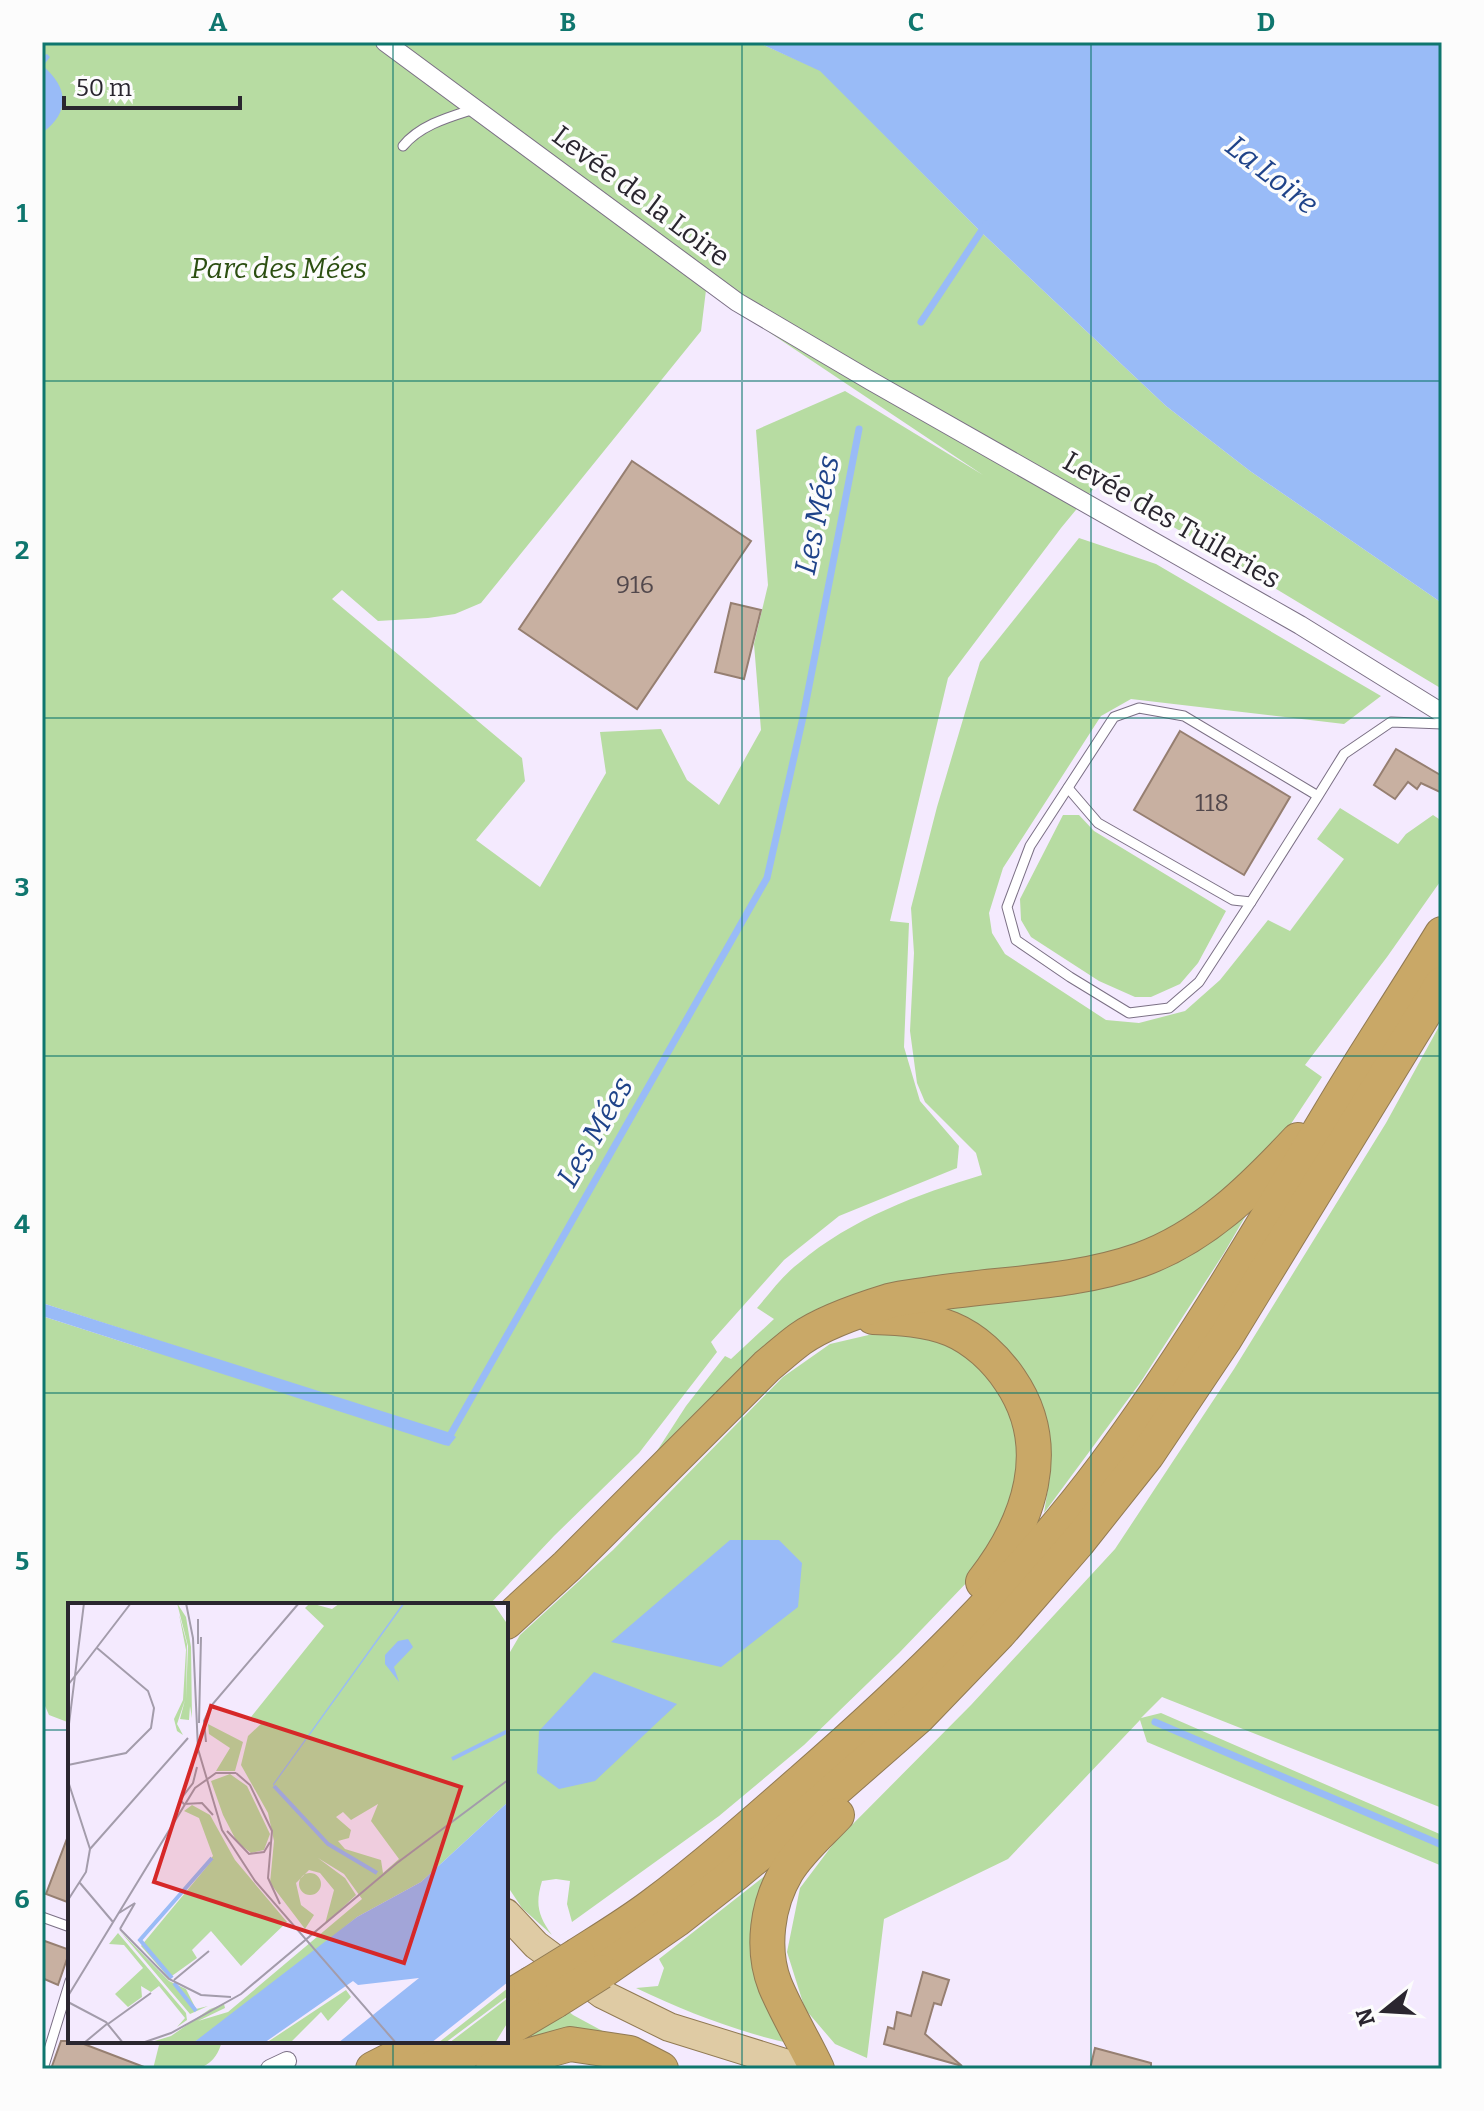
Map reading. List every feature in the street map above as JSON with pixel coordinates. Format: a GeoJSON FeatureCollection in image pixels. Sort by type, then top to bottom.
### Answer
{"type":"FeatureCollection","features":[{"type":"Feature","properties":{"kind":"highway"},"geometry":{"type":"LineString","coordinates":[[903,1711],[1103,1468],[1183,1356],[1442,934]]}},
{"type":"Feature","properties":{"kind":"highway"},"geometry":{"type":"LineString","coordinates":[[508,2027],[530,1995],[590,1964],[650,1908],[999,1633],[1078,1542],[1147,1455],[1224,1340],[1442,984]]}},
{"type":"Feature","properties":{"kind":"highway"},"geometry":{"type":"LineString","coordinates":[[508,1620],[567,1566],[767,1366],[802,1337],[891,1300],[1073,1277],[1141,1260],[1216,1219],[1262,1178],[1342,1093]]}},
{"type":"Feature","properties":{"kind":"highway"},"geometry":{"type":"LineString","coordinates":[[817,2069],[774,1981],[767,1940],[770,1913],[787,1871],[804,1848],[841,1811],[1013,1538],[1026,1506],[1035,1449],[1030,1419],[1019,1392],[1003,1369],[979,1345],[952,1329],[923,1321],[844,1317]]}},
{"type":"Feature","properties":{"kind":"highway"},"geometry":{"type":"LineString","coordinates":[[373,2069],[424,2043]]}},
{"type":"Feature","properties":{"kind":"highway"},"geometry":{"type":"LineString","coordinates":[[431,2069],[482,2043]]}},
{"type":"Feature","properties":{"kind":"highway"},"geometry":{"type":"LineString","coordinates":[[493,2069],[509,2061],[570,2044],[630,2053],[661,2069]]}},
{"type":"Feature","properties":{"kind":"main road"},"geometry":{"type":"LineString","coordinates":[[508,1915],[536,1945],[602,1994],[669,2027],[804,2069]]}},
{"type":"Feature","properties":{"kind":"street","name":"Levée de la Loire"},"geometry":{"type":"LineString","coordinates":[[385,42],[737,302],[871,381]]}},
{"type":"Feature","properties":{"kind":"street","name":"Levée des Tuileries"},"geometry":{"type":"LineString","coordinates":[[871,381],[1300,625],[1442,713]]}},
{"type":"Feature","properties":{"kind":"street"},"geometry":{"type":"LineString","coordinates":[[270,2069],[287,2061]]}},
{"type":"Feature","properties":{"kind":"lane"},"geometry":{"type":"LineString","coordinates":[[403,146],[411,137],[434,123],[476,109]]}},
{"type":"Feature","properties":{"kind":"lane"},"geometry":{"type":"LineString","coordinates":[[1318,796],[1184,716],[1139,708],[1114,717],[1030,846],[1007,907],[1016,940],[1129,1013],[1169,1008],[1199,982],[1251,902],[1318,796],[1344,754],[1391,722],[1442,724]]}},
{"type":"Feature","properties":{"kind":"lane"},"geometry":{"type":"LineString","coordinates":[[1068,788],[1098,823],[1233,900],[1251,902]]}},
{"type":"Feature","properties":{"kind":"lane"},"geometry":{"type":"LineString","coordinates":[[42,1917],[68,1926]]}},
{"type":"Feature","properties":{"kind":"lane"},"geometry":{"type":"LineString","coordinates":[[43,2069],[68,1988]]}},
{"type":"Feature","properties":{"kind":"green space","name":"Parc des Mées"},"geometry":{"type":"Polygon","coordinates":[[[42,42],[757,42],[820,70],[981,232],[1166,406],[1250,471],[1442,603],[1442,689],[1099,482],[948,678],[890,921],[909,923],[904,1047],[920,1101],[959,1146],[957,1168],[839,1216],[784,1260],[711,1342],[717,1352],[639,1453],[491,1603],[68,1603],[68,1722],[49,1715],[42,1699],[42,1316],[148,1350],[237,1366],[42,1303],[42,42]],[[706,290],[701,331],[481,603],[455,614],[378,621],[342,590],[332,599],[522,758],[525,781],[476,840],[540,887],[606,773],[600,732],[661,729],[687,780],[719,805],[761,730],[754,644],[768,585],[756,430],[845,391],[983,475],[706,290]]]}},
{"type":"Feature","properties":{"kind":"green space"},"geometry":{"type":"Polygon","coordinates":[[[1079,538],[1156,564],[1381,696],[1344,724],[1131,699],[1101,716],[1003,868],[989,913],[992,933],[1005,954],[1106,1020],[1139,1023],[1185,1011],[1220,980],[1268,920],[1290,931],[1344,859],[1317,839],[1340,808],[1398,844],[1406,834],[1433,815],[1442,821],[1442,879],[1305,1065],[1322,1077],[1265,1163],[1204,1217],[1133,1256],[876,1291],[653,1457],[686,1406],[725,1356],[731,1359],[774,1319],[757,1308],[793,1268],[819,1247],[863,1221],[910,1200],[982,1175],[976,1153],[925,1102],[917,1083],[910,1031],[914,953],[911,908],[980,662],[1079,538]]]}},
{"type":"Feature","properties":{"kind":"green space"},"geometry":{"type":"Polygon","coordinates":[[[1063,815],[1079,815],[1094,831],[1226,911],[1198,963],[1180,984],[1151,997],[1135,997],[1099,981],[1031,937],[1021,920],[1020,899],[1063,815]]]}},
{"type":"Feature","properties":{"kind":"green space"},"geometry":{"type":"Polygon","coordinates":[[[1442,1021],[1442,1808],[1162,1697],[1141,1718],[1161,1713],[1442,1835],[1442,1866],[1147,1742],[1140,1720],[1008,1859],[884,1919],[867,2058],[835,2044],[805,2009],[787,1952],[800,1888],[834,1843],[971,1705],[1115,1549],[1234,1369],[1386,1123],[1442,1021]]]}},
{"type":"Feature","properties":{"kind":"green space"},"geometry":{"type":"Polygon","coordinates":[[[1255,1200],[1140,1383],[1044,1513],[1050,1476],[1050,1443],[1042,1405],[1019,1364],[932,1309],[1043,1296],[1255,1200]]]}},
{"type":"Feature","properties":{"kind":"green space"},"geometry":{"type":"Polygon","coordinates":[[[890,1330],[932,1336],[964,1350],[1012,1403],[1025,1485],[972,1577],[804,1745],[719,1816],[572,1922],[567,1904],[570,1881],[542,1881],[539,1910],[552,1935],[522,1908],[508,1887],[508,1656],[520,1635],[613,1550],[783,1377],[830,1344],[890,1330]]]}},
{"type":"Feature","properties":{"kind":"green space"},"geometry":{"type":"Polygon","coordinates":[[[776,1867],[793,2044],[752,2034],[636,1988],[658,1986],[664,1968],[659,1959],[776,1867]]]}},
{"type":"Feature","properties":{"kind":"green space"},"geometry":{"type":"Polygon","coordinates":[[[568,2011],[573,2015],[634,2048],[507,2049],[568,2011]]]}},
{"type":"Feature","properties":{"kind":"green space"},"geometry":{"type":"Polygon","coordinates":[[[160,2043],[221,2043],[217,2053],[204,2066],[186,2070],[153,2069],[160,2043]]]}},
{"type":"Feature","properties":{"kind":"water","name":"La Loire"},"geometry":{"type":"Polygon","coordinates":[[[757,42],[1442,42],[1442,603],[1250,471],[1166,406],[981,232],[820,71],[757,42]]]}},
{"type":"Feature","properties":{"kind":"water"},"geometry":{"type":"Polygon","coordinates":[[[47,54],[50,57],[43,66],[58,83],[63,100],[58,117],[42,133],[42,57],[47,54]]]}},
{"type":"Feature","properties":{"kind":"water"},"geometry":{"type":"Polygon","coordinates":[[[42,1303],[456,1437],[449,1446],[444,1445],[42,1316],[42,1303]]]}},
{"type":"Feature","properties":{"kind":"water"},"geometry":{"type":"Polygon","coordinates":[[[730,1540],[779,1540],[802,1563],[798,1607],[721,1667],[611,1642],[730,1540]]]}},
{"type":"Feature","properties":{"kind":"water"},"geometry":{"type":"Polygon","coordinates":[[[594,1672],[677,1704],[595,1781],[559,1789],[537,1773],[539,1731],[594,1672]]]}},
{"type":"Feature","properties":{"kind":"building"},"geometry":{"type":"Polygon","coordinates":[[[632,461],[751,541],[637,709],[519,629],[632,461]]]}},
{"type":"Feature","properties":{"kind":"building"},"geometry":{"type":"Polygon","coordinates":[[[731,603],[761,610],[744,679],[715,672],[731,603]]]}},
{"type":"Feature","properties":{"kind":"building"},"geometry":{"type":"Polygon","coordinates":[[[1180,731],[1290,797],[1244,875],[1134,810],[1180,731]]]}},
{"type":"Feature","properties":{"kind":"building"},"geometry":{"type":"Polygon","coordinates":[[[1396,749],[1442,776],[1442,793],[1421,783],[1417,789],[1408,782],[1395,799],[1374,785],[1396,749]]]}},
{"type":"Feature","properties":{"kind":"building"},"geometry":{"type":"Polygon","coordinates":[[[68,1836],[68,1902],[46,1894],[68,1836]]]}},
{"type":"Feature","properties":{"kind":"building"},"geometry":{"type":"Polygon","coordinates":[[[42,1940],[68,1949],[58,1985],[42,1978],[42,1940]]]}},
{"type":"Feature","properties":{"kind":"building"},"geometry":{"type":"Polygon","coordinates":[[[923,1972],[949,1980],[941,2005],[934,2003],[925,2034],[962,2066],[884,2044],[888,2027],[894,2029],[897,2012],[911,2016],[923,1972]]]}},
{"type":"Feature","properties":{"kind":"building"},"geometry":{"type":"Polygon","coordinates":[[[61,2041],[81,2043],[144,2067],[144,2069],[51,2069],[61,2041]]]}},
{"type":"Feature","properties":{"kind":"building"},"geometry":{"type":"Polygon","coordinates":[[[1095,2048],[1151,2063],[1151,2069],[1090,2069],[1095,2048]]]}},
{"type":"Feature","properties":{"kind":"waterway","name":"Les Mées"},"geometry":{"type":"LineString","coordinates":[[921,322],[986,224]]}},
{"type":"Feature","properties":{"kind":"waterway","name":"Les Mées"},"geometry":{"type":"LineString","coordinates":[[448,1439],[767,878],[803,717],[859,429]]}},
{"type":"Feature","properties":{"kind":"waterway"},"geometry":{"type":"LineString","coordinates":[[1155,1722],[1442,1845]]}}]}
